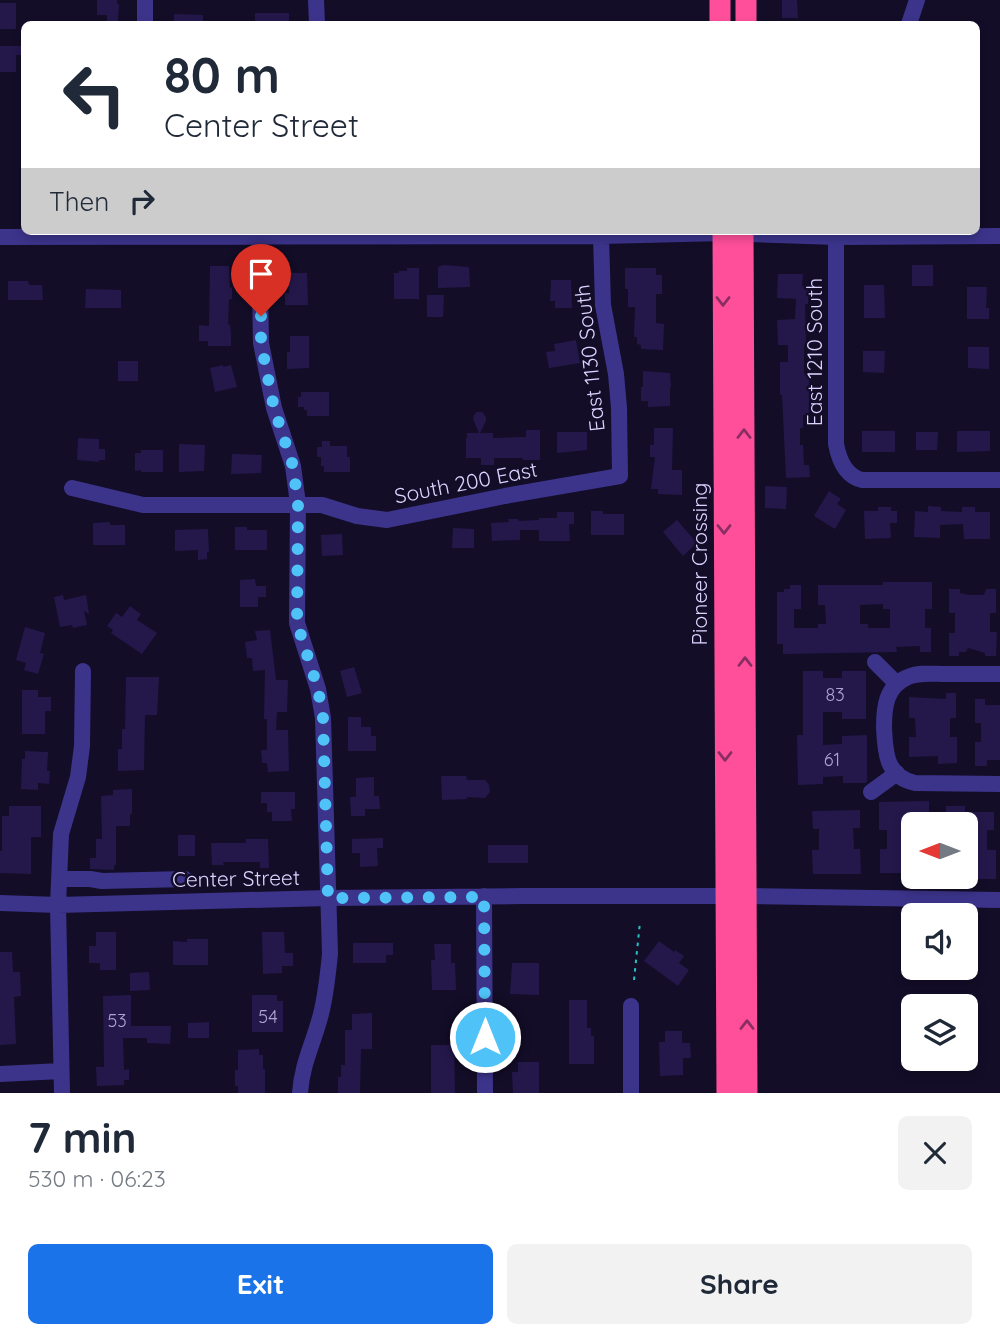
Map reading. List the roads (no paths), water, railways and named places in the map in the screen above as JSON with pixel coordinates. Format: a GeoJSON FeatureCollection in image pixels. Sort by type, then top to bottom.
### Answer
{"type":"FeatureCollection","features":[{"type":"Feature","properties":{"kind":"highway"},"geometry":{"type":"LineString","coordinates":[[720,0],[720,21]]}},
{"type":"Feature","properties":{"kind":"highway"},"geometry":{"type":"LineString","coordinates":[[746,0],[746,21]]}},
{"type":"Feature","properties":{"kind":"highway","name":"Pioneer Crossing"},"geometry":{"type":"LineString","coordinates":[[733,235],[736,928]]}},
{"type":"Feature","properties":{"kind":"highway"},"geometry":{"type":"LineString","coordinates":[[727,1093],[736,928]]}},
{"type":"Feature","properties":{"kind":"highway"},"geometry":{"type":"LineString","coordinates":[[736,928],[747,1093]]}},
{"type":"Feature","properties":{"kind":"street"},"geometry":{"type":"LineString","coordinates":[[145,0],[145,21]]}},
{"type":"Feature","properties":{"kind":"street"},"geometry":{"type":"LineString","coordinates":[[316,0],[317,21]]}},
{"type":"Feature","properties":{"kind":"street"},"geometry":{"type":"LineString","coordinates":[[910,21],[917,0]]}},
{"type":"Feature","properties":{"kind":"street"},"geometry":{"type":"LineString","coordinates":[[0,237],[96,235]]}},
{"type":"Feature","properties":{"kind":"street"},"geometry":{"type":"LineString","coordinates":[[202,235],[634,235]]}},
{"type":"Feature","properties":{"kind":"street"},"geometry":{"type":"LineString","coordinates":[[795,235],[849,235]]}},
{"type":"Feature","properties":{"kind":"street"},"geometry":{"type":"LineString","coordinates":[[928,235],[1000,236]]}},
{"type":"Feature","properties":{"kind":"street"},"geometry":{"type":"LineString","coordinates":[[259,236],[261,343],[274,408],[293,466],[298,504],[297,623],[318,689],[323,718],[330,954],[327,985],[304,1064],[300,1093]]}},
{"type":"Feature","properties":{"kind":"street","name":"East 1130 South"},"geometry":{"type":"LineString","coordinates":[[601,236],[603,305],[616,374],[619,408],[620,476]]}},
{"type":"Feature","properties":{"kind":"street","name":"East 1210 South"},"geometry":{"type":"LineString","coordinates":[[836,237],[836,444],[843,467],[862,480],[1000,480]]}},
{"type":"Feature","properties":{"kind":"street","name":"South 200 East"},"geometry":{"type":"LineString","coordinates":[[72,488],[143,505],[322,505],[357,516],[387,520],[620,476]]}},
{"type":"Feature","properties":{"kind":"street"},"geometry":{"type":"LineString","coordinates":[[875,662],[897,684]]}},
{"type":"Feature","properties":{"kind":"street"},"geometry":{"type":"LineString","coordinates":[[62,1093],[58,905],[61,834],[78,777],[82,746],[83,671]]}},
{"type":"Feature","properties":{"kind":"street"},"geometry":{"type":"LineString","coordinates":[[1000,674],[915,675],[891,690],[884,708],[886,758],[894,771],[910,782],[1000,784]]}},
{"type":"Feature","properties":{"kind":"street"},"geometry":{"type":"LineString","coordinates":[[871,792],[894,771]]}},
{"type":"Feature","properties":{"kind":"street"},"geometry":{"type":"LineString","coordinates":[[61,879],[185,879]]}},
{"type":"Feature","properties":{"kind":"street","name":"Center Street"},"geometry":{"type":"LineString","coordinates":[[0,903],[58,905],[328,898],[736,896],[1000,900]]}},
{"type":"Feature","properties":{"kind":"street"},"geometry":{"type":"LineString","coordinates":[[484,897],[485,1093]]}},
{"type":"Feature","properties":{"kind":"street"},"geometry":{"type":"LineString","coordinates":[[631,1006],[631,1093]]}},
{"type":"Feature","properties":{"kind":"street"},"geometry":{"type":"LineString","coordinates":[[0,1074],[61,1071]]}}]}
